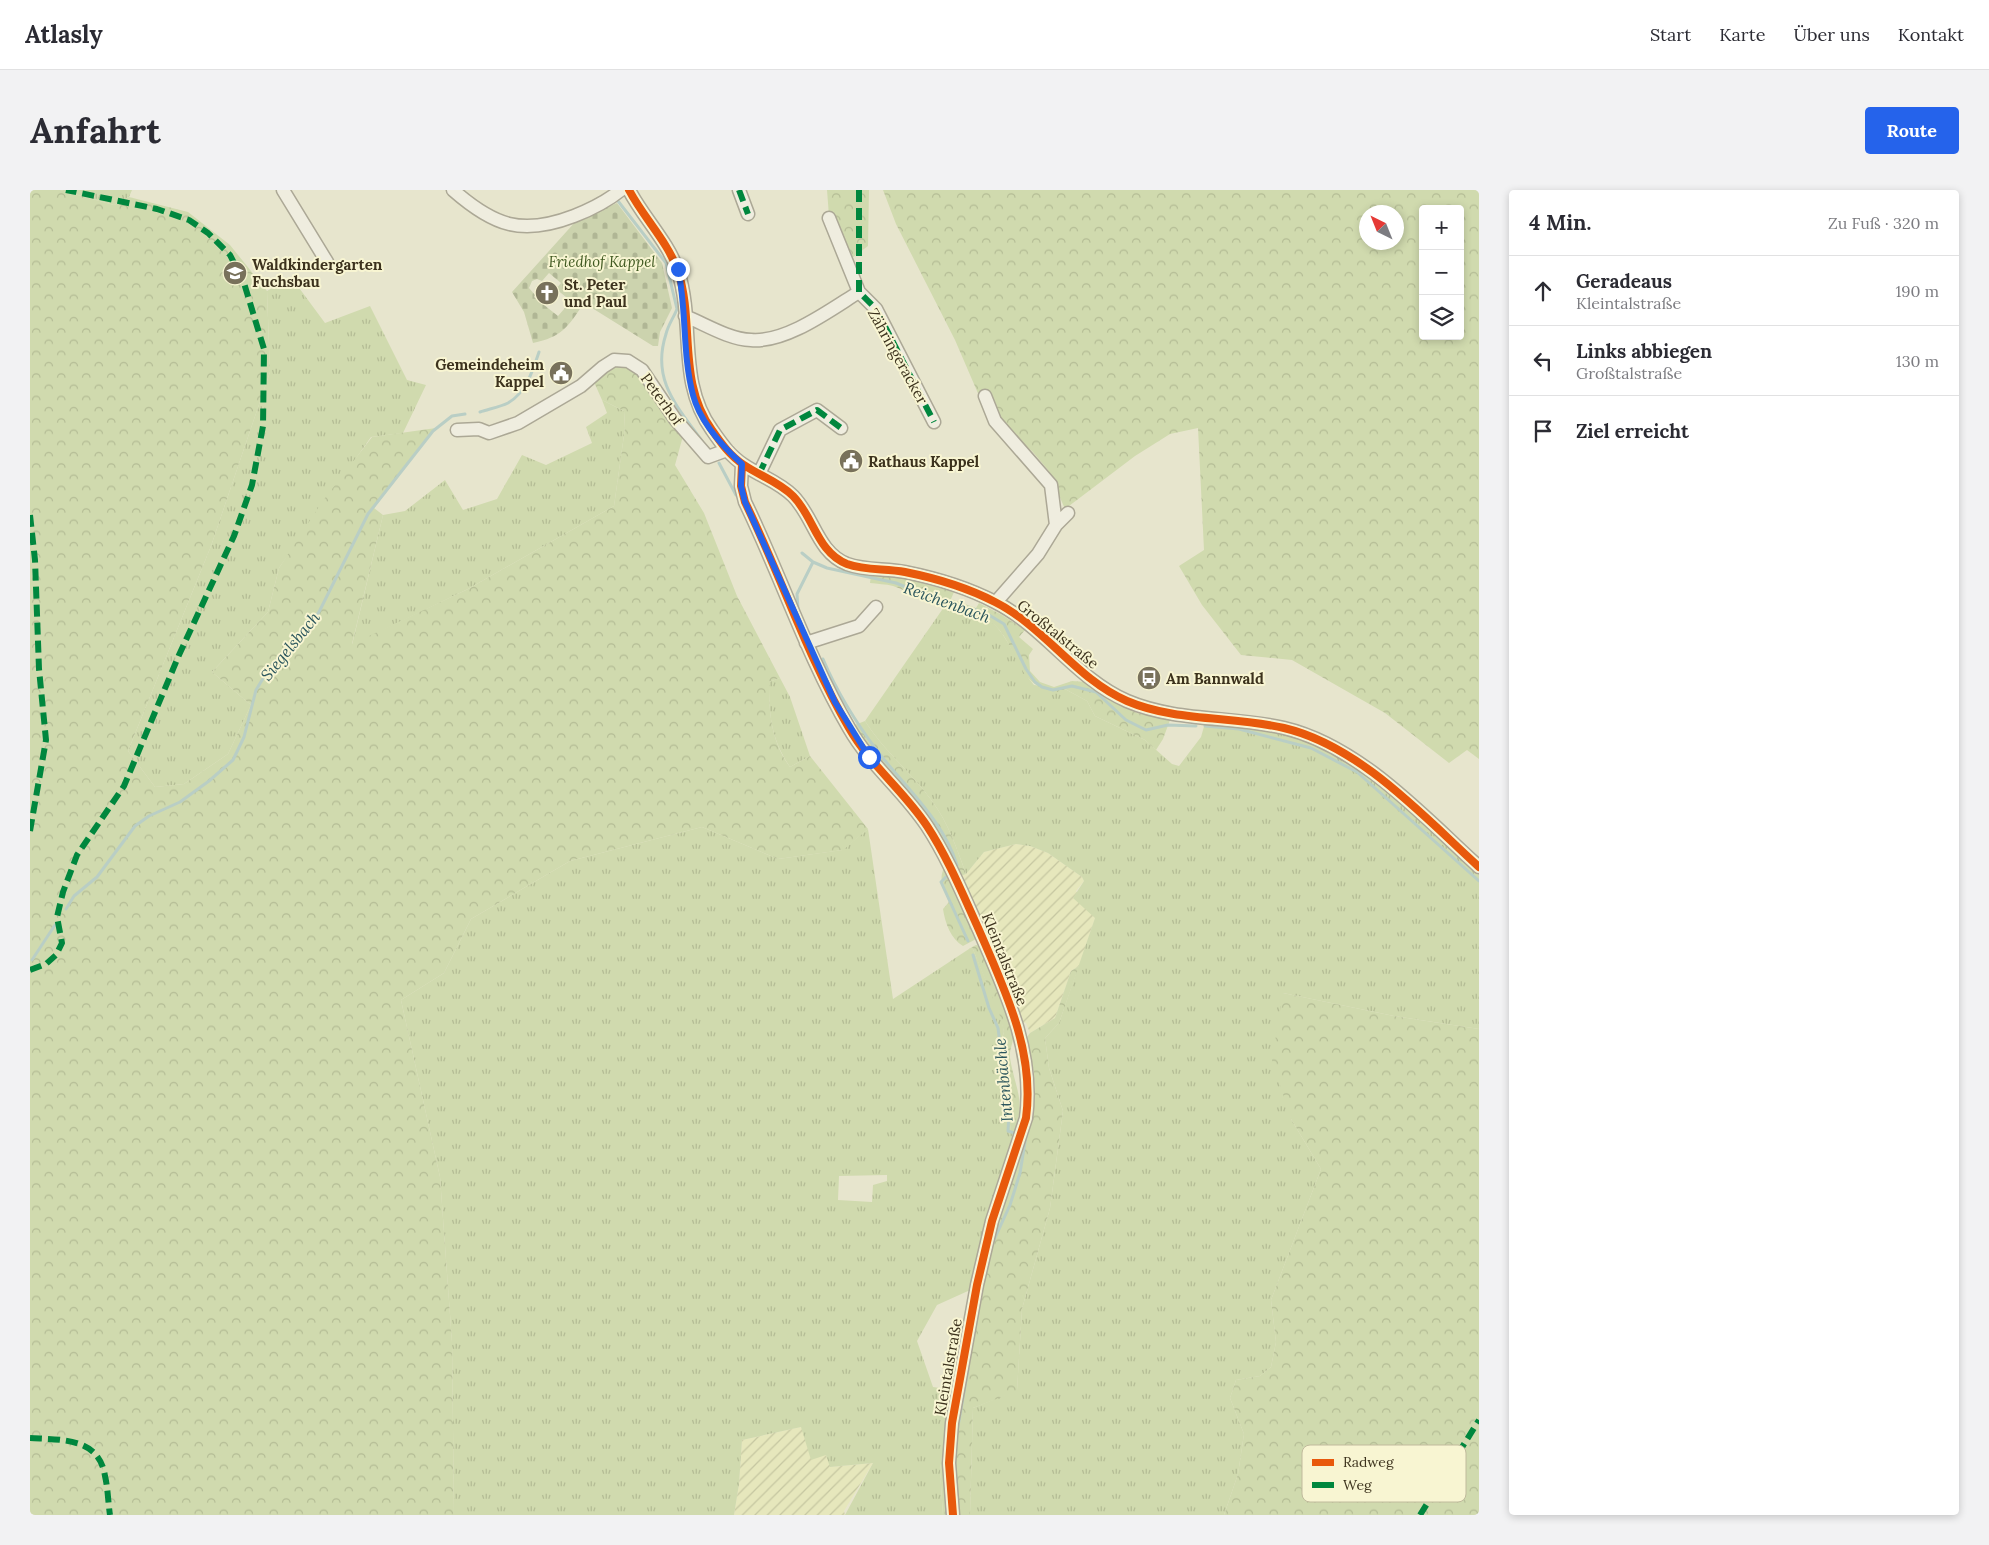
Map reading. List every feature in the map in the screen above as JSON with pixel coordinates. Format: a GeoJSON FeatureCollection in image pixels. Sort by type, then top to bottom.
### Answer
{"type":"FeatureCollection","features":[{"type":"Feature","properties":{"kind":"street"},"geometry":{"type":"LineString","coordinates":[[283,190],[327,262]]}},
{"type":"Feature","properties":{"kind":"street"},"geometry":{"type":"LineString","coordinates":[[453,190],[481,213],[500,222],[531,228],[554,224],[598,207],[620,193]]}},
{"type":"Feature","properties":{"kind":"street"},"geometry":{"type":"LineString","coordinates":[[739,190],[748,214]]}},
{"type":"Feature","properties":{"kind":"street","name":"Großtalstraße"},"geometry":{"type":"LineString","coordinates":[[620,193],[678,269],[693,396],[720,452],[784,488],[795,498],[821,543],[833,556],[846,564],[904,572],[996,602],[1044,636],[1104,688],[1126,700],[1143,706],[1191,716],[1286,729],[1325,744],[1367,768],[1479,867]]}},
{"type":"Feature","properties":{"kind":"street","name":"Zähringeracker"},"geometry":{"type":"LineString","coordinates":[[829,218],[859,292],[876,309],[934,422]]}},
{"type":"Feature","properties":{"kind":"street","name":"Zähringeracker"},"geometry":{"type":"LineString","coordinates":[[685,316],[740,338],[751,340],[773,338],[812,321],[859,292]]}},
{"type":"Feature","properties":{"kind":"street","name":"Peterhof"},"geometry":{"type":"LineString","coordinates":[[457,430],[479,429],[489,433],[518,423],[581,386],[602,367],[614,360],[628,361],[642,370],[675,419],[708,457],[720,452]]}},
{"type":"Feature","properties":{"kind":"street"},"geometry":{"type":"LineString","coordinates":[[985,396],[995,421],[1051,485],[1056,525]]}},
{"type":"Feature","properties":{"kind":"street"},"geometry":{"type":"LineString","coordinates":[[759,474],[780,430],[817,410],[840,428]]}},
{"type":"Feature","properties":{"kind":"street","name":"Kleintalstraße"},"geometry":{"type":"LineString","coordinates":[[742,464],[741,486],[745,502],[772,558],[806,643],[850,730],[869,757],[926,825],[956,879],[1002,986],[1020,1037],[1028,1076],[1026,1118],[992,1221],[977,1284],[952,1423],[949,1464],[953,1515]]}},
{"type":"Feature","properties":{"kind":"street"},"geometry":{"type":"LineString","coordinates":[[996,602],[1038,554],[1056,525],[1068,513]]}},
{"type":"Feature","properties":{"kind":"street"},"geometry":{"type":"LineString","coordinates":[[806,643],[859,626],[876,607]]}},
{"type":"Feature","properties":{"kind":"green space"},"geometry":{"type":"Polygon","coordinates":[[[30,190],[60,190],[114,205],[129,197],[188,212],[230,245],[267,291],[270,372],[211,546],[128,751],[155,787],[184,784],[228,754],[251,705],[212,672],[268,612],[279,568],[322,502],[372,437],[436,428],[374,508],[383,515],[352,644],[468,589],[614,506],[625,428],[624,411],[602,400],[594,382],[617,364],[637,369],[683,436],[675,465],[704,513],[737,596],[780,678],[769,682],[770,705],[772,726],[784,757],[790,767],[810,756],[868,829],[843,850],[778,859],[702,827],[570,861],[471,919],[444,973],[401,1000],[440,1177],[452,1342],[454,1515],[30,1515],[30,190]]]}},
{"type":"Feature","properties":{"kind":"green space"},"geometry":{"type":"Polygon","coordinates":[[[60,190],[132,190],[129,197],[114,205],[60,190]]]}},
{"type":"Feature","properties":{"kind":"green space"},"geometry":{"type":"Polygon","coordinates":[[[827,190],[869,190],[868,246],[852,258],[829,216],[827,190]]]}},
{"type":"Feature","properties":{"kind":"green space"},"geometry":{"type":"Polygon","coordinates":[[[883,190],[1479,190],[1479,759],[1467,750],[1449,763],[1385,713],[1292,660],[1241,655],[1202,605],[1179,566],[1204,550],[1198,428],[1170,434],[1135,456],[1065,509],[1048,470],[1032,451],[1010,433],[980,398],[955,340],[896,224],[883,190]]]}},
{"type":"Feature","properties":{"kind":"green space","name":"Friedhof Kappel"},"geometry":{"type":"Polygon","coordinates":[[[617,203],[662,263],[672,308],[660,332],[658,346],[653,346],[584,303],[568,325],[558,334],[543,341],[533,343],[524,312],[512,292],[576,221],[617,203]],[[549,273],[542,281],[537,279],[532,281],[529,288],[535,295],[534,297],[558,316],[571,301],[556,289],[561,283],[549,273]]]}},
{"type":"Feature","properties":{"kind":"green space"},"geometry":{"type":"Polygon","coordinates":[[[291,277],[325,323],[370,306],[407,380],[426,385],[403,433],[371,437],[279,568],[268,612],[212,672],[251,705],[228,754],[184,784],[155,787],[128,751],[211,546],[270,372],[267,291],[291,277]]]}},
{"type":"Feature","properties":{"kind":"green space"},"geometry":{"type":"Polygon","coordinates":[[[602,400],[624,411],[625,428],[614,506],[468,589],[352,645],[383,515],[405,511],[445,480],[463,510],[497,499],[522,455],[546,465],[592,443],[586,427],[607,413],[602,400]]]}},
{"type":"Feature","properties":{"kind":"green space"},"geometry":{"type":"Polygon","coordinates":[[[871,575],[904,578],[954,592],[951,599],[976,608],[979,603],[1002,615],[1025,630],[1019,637],[1033,649],[1029,655],[1030,671],[1040,682],[1054,687],[1072,681],[1087,682],[1114,702],[1137,713],[1170,720],[1163,739],[1156,750],[1145,740],[1095,716],[1087,701],[1065,689],[1055,693],[1041,688],[1030,680],[1023,671],[1000,630],[984,617],[970,612],[931,604],[893,586],[870,583],[871,575]]]}},
{"type":"Feature","properties":{"kind":"green space"},"geometry":{"type":"Polygon","coordinates":[[[944,607],[973,613],[989,620],[1007,641],[1034,685],[1065,689],[1087,701],[1095,716],[1145,740],[1172,764],[1179,766],[1201,737],[1205,723],[1255,728],[1279,733],[1303,740],[1326,750],[1350,764],[1396,799],[1479,874],[1479,1029],[1394,1016],[1283,993],[1291,1119],[1321,1169],[1271,1300],[1276,1342],[1271,1367],[1260,1376],[1236,1380],[1230,1398],[1244,1434],[1238,1474],[1224,1515],[970,1515],[973,1408],[1017,1390],[1022,1309],[1050,1208],[1063,1111],[1049,1068],[1045,1038],[1059,1023],[1095,918],[1073,898],[1084,881],[1082,877],[1048,853],[1030,846],[1016,844],[984,852],[966,874],[952,836],[938,809],[865,721],[944,607]]]}},
{"type":"Feature","properties":{"kind":"green space"},"geometry":{"type":"Polygon","coordinates":[[[780,678],[790,697],[810,756],[790,767],[779,747],[772,726],[769,682],[780,678]]]}},
{"type":"Feature","properties":{"kind":"green space"},"geometry":{"type":"Polygon","coordinates":[[[865,721],[938,809],[952,836],[966,874],[960,876],[852,726],[865,721]]]}},
{"type":"Feature","properties":{"kind":"green space"},"geometry":{"type":"Polygon","coordinates":[[[702,827],[778,859],[842,850],[868,829],[893,999],[972,947],[1001,1016],[1004,1032],[999,1046],[1002,1074],[1007,1091],[1011,1131],[1014,1135],[981,1291],[968,1291],[937,1305],[917,1341],[933,1387],[952,1390],[940,1470],[943,1515],[845,1515],[873,1463],[830,1467],[826,1455],[811,1460],[801,1427],[742,1440],[739,1484],[734,1515],[454,1515],[452,1342],[440,1177],[401,1000],[444,973],[471,919],[570,861],[702,827]],[[887,1175],[839,1176],[838,1200],[872,1202],[873,1185],[887,1181],[887,1175]]]}},
{"type":"Feature","properties":{"kind":"green space"},"geometry":{"type":"Polygon","coordinates":[[[1016,844],[1030,846],[1048,853],[1082,877],[1084,881],[1076,891],[1095,918],[1079,966],[1071,971],[1055,1018],[1030,1033],[1026,1023],[1020,1022],[960,876],[966,874],[984,852],[1016,844]]]}},
{"type":"Feature","properties":{"kind":"green space"},"geometry":{"type":"Polygon","coordinates":[[[944,868],[978,938],[963,946],[952,935],[944,914],[943,909],[949,902],[942,881],[944,868]]]}},
{"type":"Feature","properties":{"kind":"green space"},"geometry":{"type":"Polygon","coordinates":[[[980,946],[1008,1009],[1011,1021],[1013,1038],[1010,1058],[1020,1104],[1018,1123],[1014,1135],[1011,1131],[1007,1091],[997,1054],[1004,1032],[1000,1016],[972,947],[980,946]]]}},
{"type":"Feature","properties":{"kind":"green space"},"geometry":{"type":"Polygon","coordinates":[[[1079,966],[1059,1023],[1045,1038],[1049,1068],[1063,1111],[1050,1208],[1022,1309],[1017,1391],[973,1408],[970,1515],[943,1515],[940,1470],[952,1390],[996,1221],[1031,1120],[1035,1091],[1034,1073],[1027,1037],[1030,1033],[1055,1018],[1071,971],[1079,966]]]}},
{"type":"Feature","properties":{"kind":"green space"},"geometry":{"type":"Polygon","coordinates":[[[1283,993],[1394,1016],[1479,1029],[1479,1515],[1224,1515],[1238,1474],[1244,1434],[1230,1398],[1236,1380],[1260,1376],[1271,1367],[1276,1342],[1271,1300],[1321,1169],[1291,1119],[1272,1060],[1283,993]]]}},
{"type":"Feature","properties":{"kind":"green space"},"geometry":{"type":"Polygon","coordinates":[[[801,1427],[826,1455],[831,1467],[873,1463],[844,1511],[845,1515],[734,1515],[739,1484],[742,1440],[801,1427]]]}},
{"type":"Feature","properties":{"kind":"waterway","name":"Reichenbach"},"geometry":{"type":"LineString","coordinates":[[618,201],[666,263],[677,309],[667,331],[662,350],[664,379],[676,404],[702,441]]}},
{"type":"Feature","properties":{"kind":"waterway","name":"Siegelsbach"},"geometry":{"type":"LineString","coordinates":[[480,412],[508,403],[520,393],[528,380],[539,352]]}},
{"type":"Feature","properties":{"kind":"waterway","name":"Siegelsbach"},"geometry":{"type":"LineString","coordinates":[[66,909],[74,896],[97,877],[135,826],[149,816],[180,802],[209,781],[233,760],[244,737],[256,690],[270,667],[305,631],[319,612],[368,514],[433,431],[452,416],[465,414]]}},
{"type":"Feature","properties":{"kind":"waterway","name":"Reichenbach"},"geometry":{"type":"LineString","coordinates":[[719,463],[736,495]]}},
{"type":"Feature","properties":{"kind":"waterway","name":"Reichenbach"},"geometry":{"type":"LineString","coordinates":[[802,553],[813,562],[827,568],[896,583],[940,601],[984,612],[1004,624],[1026,669],[1035,682],[1042,687],[1053,690],[1072,686],[1096,692],[1126,720],[1146,730],[1168,725],[1196,726]]}},
{"type":"Feature","properties":{"kind":"waterway","name":"Intenbächle"},"geometry":{"type":"LineString","coordinates":[[798,609],[797,594],[813,562]]}},
{"type":"Feature","properties":{"kind":"waterway","name":"Intenbächle"},"geometry":{"type":"LineString","coordinates":[[823,659],[841,696],[878,752],[923,805],[943,833],[957,865],[954,868]]}},
{"type":"Feature","properties":{"kind":"waterway","name":"Reichenbach"},"geometry":{"type":"LineString","coordinates":[[1205,726],[1239,729],[1311,748],[1357,772],[1479,881]]}},
{"type":"Feature","properties":{"kind":"waterway","name":"Intenbächle"},"geometry":{"type":"LineString","coordinates":[[950,873],[941,882],[968,941]]}},
{"type":"Feature","properties":{"kind":"waterway","name":"Siegelsbach"},"geometry":{"type":"LineString","coordinates":[[32,960],[55,925]]}},
{"type":"Feature","properties":{"kind":"waterway","name":"Intenbächle"},"geometry":{"type":"LineString","coordinates":[[973,955],[989,1008],[998,1028],[1009,1113],[1008,1131],[1018,1134]]}},
{"type":"Feature","properties":{"kind":"waterway","name":"Intenbächle"},"geometry":{"type":"LineString","coordinates":[[994,1240],[1010,1205],[1020,1173],[1026,1136]]}},
{"type":"Feature","properties":{"kind":"waterway","name":"Intenbächle"},"geometry":{"type":"LineString","coordinates":[[957,1432],[968,1369]]}},
{"type":"Feature","properties":{"kind":"marked path"},"geometry":{"type":"LineString","coordinates":[[30,970],[46,964],[56,955],[62,943],[57,917],[63,892],[77,855],[124,786],[179,655],[234,536],[252,485],[263,426],[264,349],[244,283],[230,255],[208,233],[189,220],[157,209],[66,190]]}},
{"type":"Feature","properties":{"kind":"marked path"},"geometry":{"type":"LineString","coordinates":[[739,190],[748,214]]}},
{"type":"Feature","properties":{"kind":"marked path"},"geometry":{"type":"LineString","coordinates":[[859,190],[859,292],[876,309],[934,422]]}},
{"type":"Feature","properties":{"kind":"marked path"},"geometry":{"type":"LineString","coordinates":[[759,474],[780,430],[817,410],[841,428]]}},
{"type":"Feature","properties":{"kind":"marked path"},"geometry":{"type":"LineString","coordinates":[[30,515],[35,560],[39,669],[46,740],[30,831]]}},
{"type":"Feature","properties":{"kind":"marked path"},"geometry":{"type":"LineString","coordinates":[[1463,1445],[1479,1420]]}},
{"type":"Feature","properties":{"kind":"marked path"},"geometry":{"type":"LineString","coordinates":[[30,1438],[54,1439],[77,1443],[87,1447],[95,1454],[101,1463],[105,1476],[110,1515]]}},
{"type":"Feature","properties":{"kind":"marked path"},"geometry":{"type":"LineString","coordinates":[[1420,1515],[1428,1502]]}},
{"type":"Feature","properties":{"kind":"cycle path"},"geometry":{"type":"LineString","coordinates":[[629,190],[662,240],[678,271],[686,311],[690,373],[701,412],[719,440],[734,458],[782,487],[793,496],[800,504],[822,543],[837,558],[854,566],[898,571],[940,580],[995,602],[1030,625],[1092,680],[1127,701],[1146,708],[1185,716],[1265,724],[1312,737],[1339,750],[1389,785],[1479,867]]}},
{"type":"Feature","properties":{"kind":"cycle path"},"geometry":{"type":"LineString","coordinates":[[742,464],[741,486],[745,502],[820,673],[857,741],[918,813],[942,851],[999,975],[1022,1045],[1028,1093],[1026,1118],[992,1221],[977,1285],[952,1423],[949,1463],[953,1515]]}},
{"type":"Feature","properties":{"kind":"place","name":"Waldkindergarten Fuchsbau"},"geometry":{"type":"Point","coordinates":[235,273]}},
{"type":"Feature","properties":{"kind":"place","name":"St. Peter und Paul"},"geometry":{"type":"Point","coordinates":[547,293]}},
{"type":"Feature","properties":{"kind":"place","name":"Gemeindeheim Kappel"},"geometry":{"type":"Point","coordinates":[561,373]}},
{"type":"Feature","properties":{"kind":"place","name":"Rathaus Kappel"},"geometry":{"type":"Point","coordinates":[851,461]}},
{"type":"Feature","properties":{"kind":"place","name":"Am Bannwald"},"geometry":{"type":"Point","coordinates":[1149,678]}},
{"type":"Feature","properties":{"kind":"route"},"geometry":{"type":"LineString","coordinates":[[678,269],[682,287],[693,396],[699,411],[710,428],[727,450],[742,464],[741,486],[745,502],[772,558],[806,643],[850,730],[869,757]]}}]}
